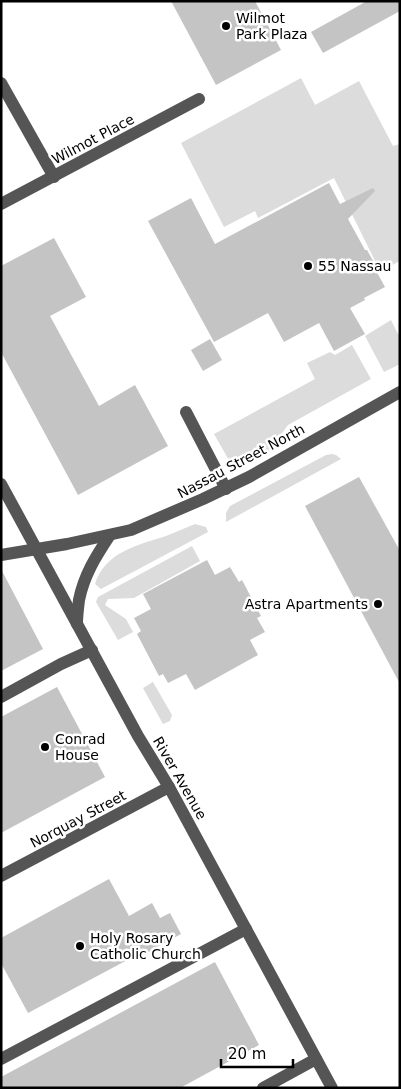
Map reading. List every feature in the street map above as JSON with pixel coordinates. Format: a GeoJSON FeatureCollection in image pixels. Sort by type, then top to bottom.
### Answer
{"type":"FeatureCollection","features":[{"type":"Feature","properties":{"kind":"street"},"geometry":{"type":"LineString","coordinates":[[1,83],[54,177]]}},
{"type":"Feature","properties":{"kind":"street","name":"Wilmot Place"},"geometry":{"type":"LineString","coordinates":[[1,204],[199,99]]}},
{"type":"Feature","properties":{"kind":"street","name":"Nassau Street North"},"geometry":{"type":"LineString","coordinates":[[1,555],[110,535],[149,523],[226,489],[400,392]]}},
{"type":"Feature","properties":{"kind":"street"},"geometry":{"type":"LineString","coordinates":[[186,412],[226,489]]}},
{"type":"Feature","properties":{"kind":"street","name":"River Avenue"},"geometry":{"type":"LineString","coordinates":[[1,484],[138,736],[169,787],[332,1088]]}},
{"type":"Feature","properties":{"kind":"street"},"geometry":{"type":"LineString","coordinates":[[77,624],[79,600],[85,578],[96,556],[110,535]]}},
{"type":"Feature","properties":{"kind":"street"},"geometry":{"type":"LineString","coordinates":[[1,697],[61,664],[92,650]]}},
{"type":"Feature","properties":{"kind":"street","name":"Norquay Street"},"geometry":{"type":"LineString","coordinates":[[1,876],[169,787]]}},
{"type":"Feature","properties":{"kind":"street"},"geometry":{"type":"LineString","coordinates":[[1,1058],[246,929]]}},
{"type":"Feature","properties":{"kind":"street"},"geometry":{"type":"LineString","coordinates":[[263,1088],[316,1059]]}},
{"type":"Feature","properties":{"kind":"shaded area"},"geometry":{"type":"Polygon","coordinates":[[[301,78],[315,105],[359,81],[393,146],[400,144],[400,261],[380,271],[334,178],[258,218],[255,211],[224,227],[181,143],[301,78]]]}},
{"type":"Feature","properties":{"kind":"shaded area"},"geometry":{"type":"Polygon","coordinates":[[[391,320],[398,334],[400,334],[400,364],[384,372],[365,336],[391,320]]]}},
{"type":"Feature","properties":{"kind":"shaded area"},"geometry":{"type":"Polygon","coordinates":[[[352,345],[371,379],[288,425],[269,451],[243,464],[235,465],[230,462],[214,434],[315,379],[307,363],[330,352],[335,355],[352,345]]]}},
{"type":"Feature","properties":{"kind":"shaded area"},"geometry":{"type":"Polygon","coordinates":[[[332,454],[341,459],[226,522],[226,513],[230,506],[326,455],[332,454]]]}},
{"type":"Feature","properties":{"kind":"shaded area"},"geometry":{"type":"Polygon","coordinates":[[[195,524],[206,527],[208,532],[101,589],[95,584],[106,564],[124,551],[195,524]]]}},
{"type":"Feature","properties":{"kind":"shaded area"},"geometry":{"type":"Polygon","coordinates":[[[192,546],[200,561],[134,598],[108,599],[105,605],[126,619],[133,632],[118,640],[96,602],[98,597],[192,546]]]}},
{"type":"Feature","properties":{"kind":"shaded area"},"geometry":{"type":"Polygon","coordinates":[[[153,682],[172,715],[170,721],[163,724],[143,688],[153,682]]]}},
{"type":"Feature","properties":{"kind":"building","name":"Wilmot Park Plaza"},"geometry":{"type":"Polygon","coordinates":[[[171,1],[255,1],[281,50],[216,85],[171,1]]]}},
{"type":"Feature","properties":{"kind":"building"},"geometry":{"type":"Polygon","coordinates":[[[367,1],[400,1],[400,11],[323,53],[311,32],[367,1]]]}},
{"type":"Feature","properties":{"kind":"building","name":"55 Nassau"},"geometry":{"type":"Polygon","coordinates":[[[329,183],[340,204],[373,188],[375,191],[348,219],[376,266],[374,267],[385,287],[350,308],[365,334],[334,351],[319,323],[284,342],[268,313],[214,342],[148,221],[191,198],[215,244],[329,183]]]}},
{"type":"Feature","properties":{"kind":"building"},"geometry":{"type":"Polygon","coordinates":[[[54,238],[86,297],[50,316],[99,406],[135,385],[168,446],[78,495],[1,352],[1,266],[54,238]]]}},
{"type":"Feature","properties":{"kind":"building"},"geometry":{"type":"Polygon","coordinates":[[[210,339],[222,360],[203,371],[191,350],[210,339]]]}},
{"type":"Feature","properties":{"kind":"building","name":"Astra Apartments"},"geometry":{"type":"Polygon","coordinates":[[[359,477],[400,551],[400,684],[305,506],[359,477]]]}},
{"type":"Feature","properties":{"kind":"building"},"geometry":{"type":"Polygon","coordinates":[[[207,560],[215,575],[230,567],[239,582],[242,580],[261,616],[257,618],[265,632],[250,640],[258,655],[195,690],[186,674],[168,683],[163,674],[159,676],[137,634],[141,631],[134,618],[151,609],[143,594],[207,560]]]}},
{"type":"Feature","properties":{"kind":"building"},"geometry":{"type":"Polygon","coordinates":[[[1,569],[43,649],[1,671],[1,569]]]}},
{"type":"Feature","properties":{"kind":"building","name":"Conrad House"},"geometry":{"type":"Polygon","coordinates":[[[57,687],[105,777],[1,833],[1,717],[57,687]]]}},
{"type":"Feature","properties":{"kind":"building","name":"Holy Rosary Catholic Church"},"geometry":{"type":"Polygon","coordinates":[[[109,879],[129,916],[152,903],[160,918],[170,913],[181,934],[132,961],[131,958],[28,1013],[1,963],[1,938],[109,879]]]}},
{"type":"Feature","properties":{"kind":"building"},"geometry":{"type":"Polygon","coordinates":[[[215,962],[259,1045],[180,1088],[1,1088],[1,1077],[215,962]]]}},
{"type":"Feature","properties":{"kind":"place","name":"Wilmot Park Plaza"},"geometry":{"type":"Point","coordinates":[226,26]}},
{"type":"Feature","properties":{"kind":"place","name":"55 Nassau"},"geometry":{"type":"Point","coordinates":[308,266]}},
{"type":"Feature","properties":{"kind":"place","name":"Astra Apartments"},"geometry":{"type":"Point","coordinates":[378,604]}},
{"type":"Feature","properties":{"kind":"place","name":"Conrad House"},"geometry":{"type":"Point","coordinates":[45,747]}},
{"type":"Feature","properties":{"kind":"place","name":"Holy Rosary Catholic Church"},"geometry":{"type":"Point","coordinates":[80,946]}}]}
